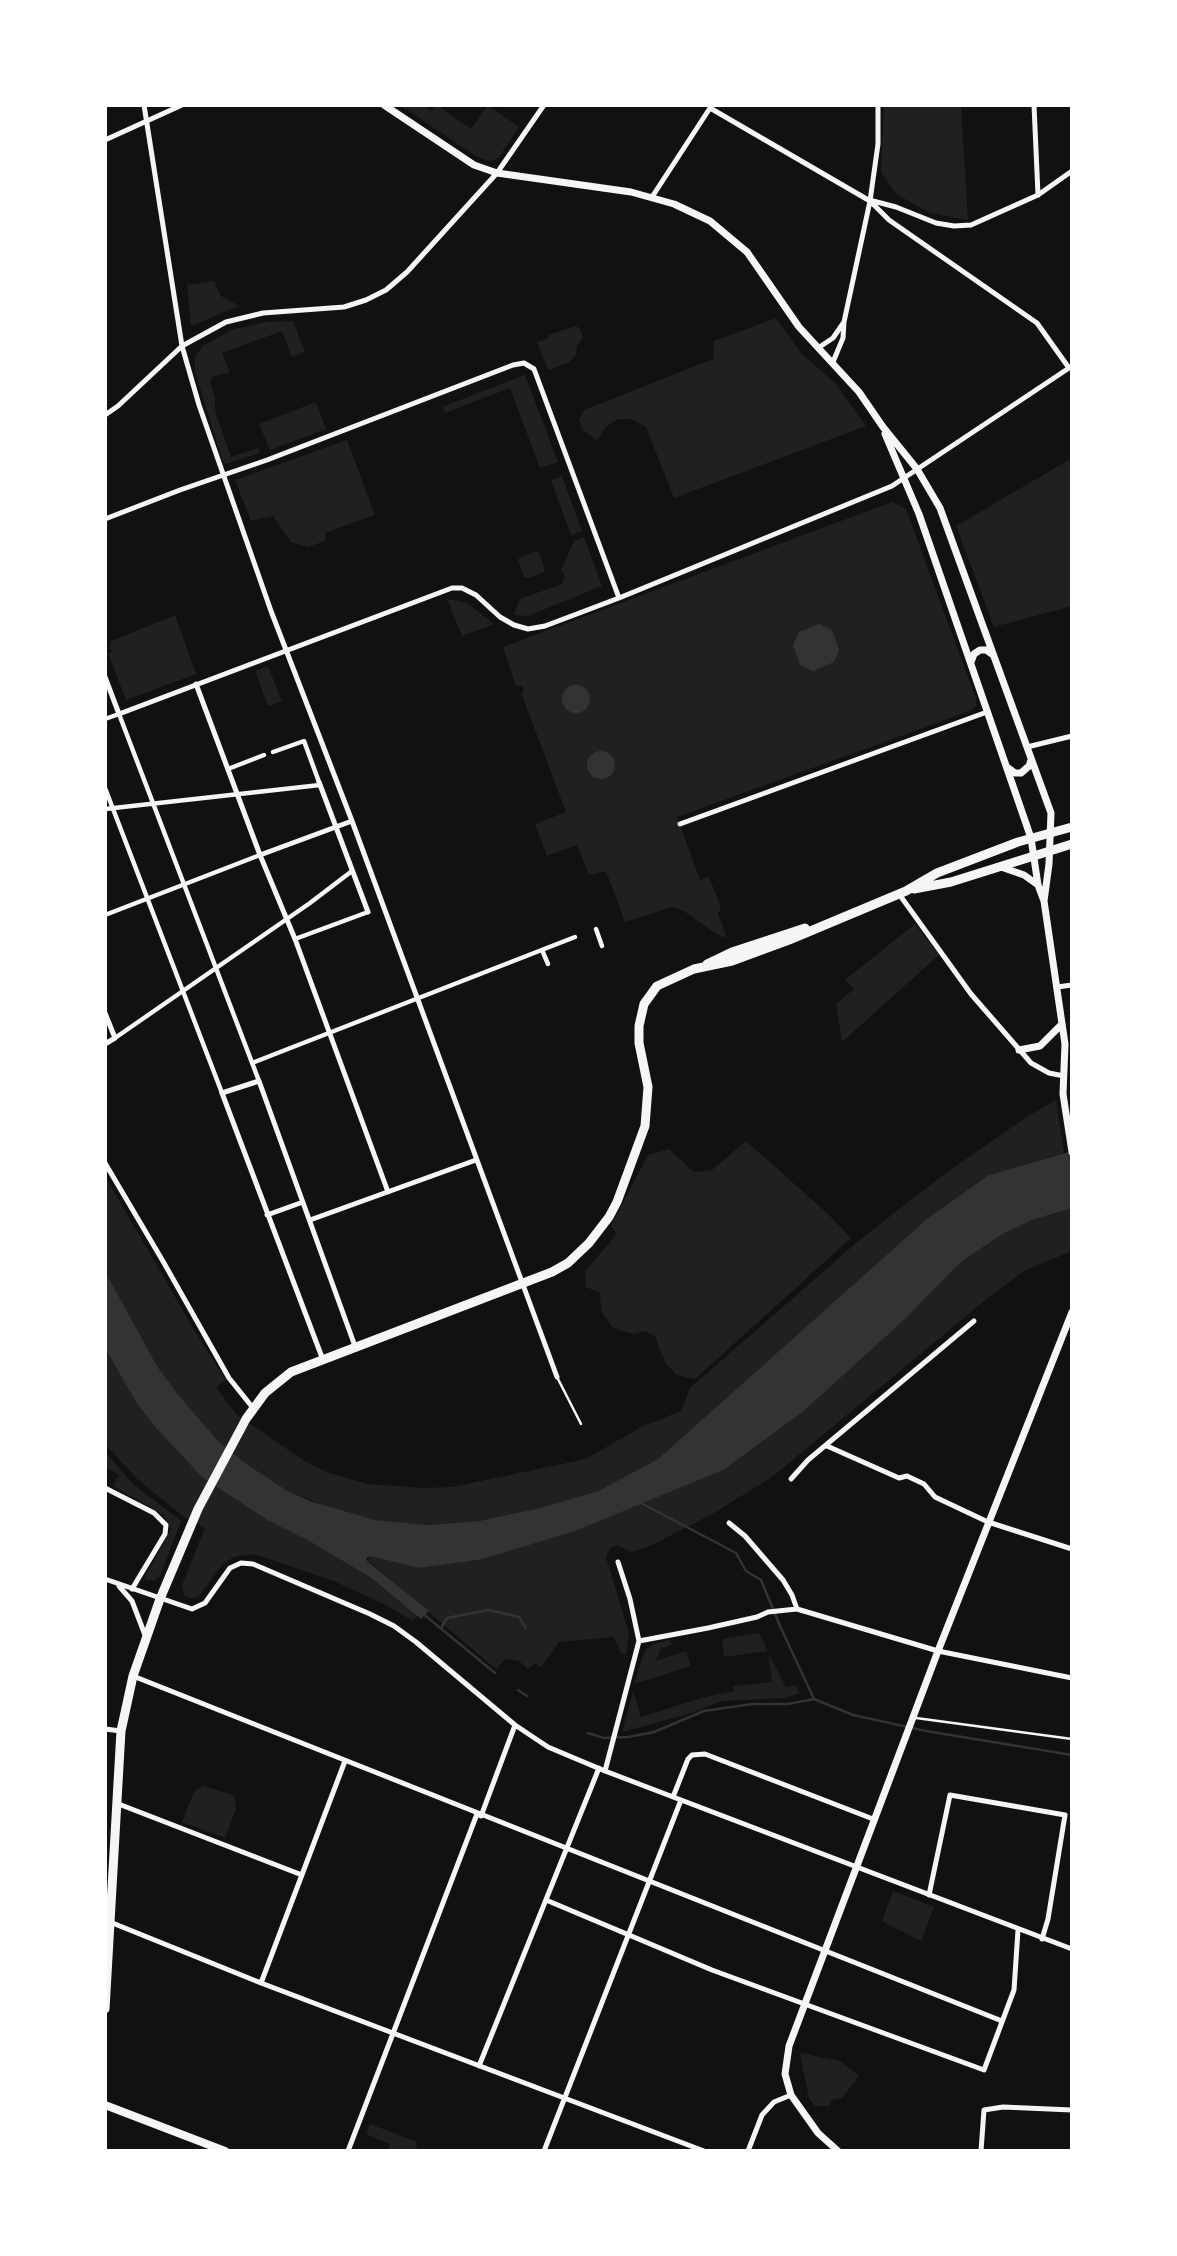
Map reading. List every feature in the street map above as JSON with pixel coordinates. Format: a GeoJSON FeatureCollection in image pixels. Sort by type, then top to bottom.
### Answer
{"type":"FeatureCollection","features":[{"type":"Feature","properties":{"kind":"main road"},"geometry":{"type":"LineString","coordinates":[[105,2009],[107,1921],[121,1731],[133,1676],[160,1599],[193,1519],[253,1408],[281,1378],[552,1272],[578,1254],[609,1217],[641,1141],[648,1106],[648,1087],[639,1043],[639,1026],[644,1004],[657,986],[673,977],[758,951],[902,892],[937,873],[1031,838],[1072,827]]}},
{"type":"Feature","properties":{"kind":"main road"},"geometry":{"type":"LineString","coordinates":[[902,892],[951,882],[1072,844]]}},
{"type":"Feature","properties":{"kind":"main road"},"geometry":{"type":"LineString","coordinates":[[105,2105],[225,2151]]}},
{"type":"Feature","properties":{"kind":"street"},"geometry":{"type":"LineString","coordinates":[[144,105],[181,346],[222,475],[557,1377]]}},
{"type":"Feature","properties":{"kind":"street"},"geometry":{"type":"LineString","coordinates":[[105,139],[182,105]]}},
{"type":"Feature","properties":{"kind":"street"},"geometry":{"type":"LineString","coordinates":[[384,105],[474,165],[497,173],[632,192],[674,204],[710,221],[747,252],[799,327],[859,391],[883,427],[917,469],[940,508],[1051,813],[1044,901]]}},
{"type":"Feature","properties":{"kind":"street"},"geometry":{"type":"LineString","coordinates":[[105,415],[181,346],[226,321],[263,313],[345,307],[375,296],[407,272],[497,173],[544,105]]}},
{"type":"Feature","properties":{"kind":"street"},"geometry":{"type":"LineString","coordinates":[[833,362],[843,338],[844,322],[870,201],[878,144],[878,105]]}},
{"type":"Feature","properties":{"kind":"street"},"geometry":{"type":"LineString","coordinates":[[1034,105],[1038,195]]}},
{"type":"Feature","properties":{"kind":"street"},"geometry":{"type":"LineString","coordinates":[[105,719],[452,588],[467,590],[508,622],[528,629],[545,626],[904,480],[1070,367],[1037,323],[889,220],[870,201],[707,106],[652,197]]}},
{"type":"Feature","properties":{"kind":"street"},"geometry":{"type":"LineString","coordinates":[[870,201],[896,207],[936,223],[961,226],[980,223],[1038,195],[1072,172]]}},
{"type":"Feature","properties":{"kind":"street"},"geometry":{"type":"LineString","coordinates":[[818,348],[833,338],[844,322]]}},
{"type":"Feature","properties":{"kind":"street"},"geometry":{"type":"LineString","coordinates":[[105,519],[513,365],[529,365],[534,369],[619,598]]}},
{"type":"Feature","properties":{"kind":"street"},"geometry":{"type":"LineString","coordinates":[[883,427],[919,514],[1031,838],[1038,885],[1044,901],[1065,1044],[1068,1076],[1067,1122],[1072,1152]]}},
{"type":"Feature","properties":{"kind":"street"},"geometry":{"type":"LineString","coordinates":[[971,666],[972,656],[979,650],[989,651],[995,659]]}},
{"type":"Feature","properties":{"kind":"street"},"geometry":{"type":"LineString","coordinates":[[105,677],[259,1080],[356,1349]]}},
{"type":"Feature","properties":{"kind":"street"},"geometry":{"type":"LineString","coordinates":[[196,684],[260,855],[295,939],[388,1192]]}},
{"type":"Feature","properties":{"kind":"street"},"geometry":{"type":"LineString","coordinates":[[680,824],[987,712]]}},
{"type":"Feature","properties":{"kind":"street"},"geometry":{"type":"LineString","coordinates":[[1027,747],[1072,736]]}},
{"type":"Feature","properties":{"kind":"street"},"geometry":{"type":"LineString","coordinates":[[273,752],[304,741],[368,912],[295,939]]}},
{"type":"Feature","properties":{"kind":"street"},"geometry":{"type":"LineString","coordinates":[[228,769],[264,755]]}},
{"type":"Feature","properties":{"kind":"street"},"geometry":{"type":"LineString","coordinates":[[1005,764],[1012,771],[1021,772],[1029,766],[1030,756]]}},
{"type":"Feature","properties":{"kind":"street"},"geometry":{"type":"LineString","coordinates":[[105,809],[320,783]]}},
{"type":"Feature","properties":{"kind":"street"},"geometry":{"type":"LineString","coordinates":[[105,788],[323,1360]]}},
{"type":"Feature","properties":{"kind":"street"},"geometry":{"type":"LineString","coordinates":[[105,915],[352,821]]}},
{"type":"Feature","properties":{"kind":"street"},"geometry":{"type":"LineString","coordinates":[[1000,867],[1024,875],[1038,885]]}},
{"type":"Feature","properties":{"kind":"street"},"geometry":{"type":"LineString","coordinates":[[105,1044],[352,872]]}},
{"type":"Feature","properties":{"kind":"street"},"geometry":{"type":"LineString","coordinates":[[902,892],[973,997],[1019,1050],[1039,1069],[1068,1076]]}},
{"type":"Feature","properties":{"kind":"street"},"geometry":{"type":"LineString","coordinates":[[596,929],[602,946]]}},
{"type":"Feature","properties":{"kind":"street"},"geometry":{"type":"LineString","coordinates":[[252,1063],[575,937]]}},
{"type":"Feature","properties":{"kind":"street"},"geometry":{"type":"LineString","coordinates":[[542,950],[548,964]]}},
{"type":"Feature","properties":{"kind":"street"},"geometry":{"type":"LineString","coordinates":[[1057,987],[1072,985]]}},
{"type":"Feature","properties":{"kind":"street"},"geometry":{"type":"LineString","coordinates":[[105,1013],[115,1038]]}},
{"type":"Feature","properties":{"kind":"street"},"geometry":{"type":"LineString","coordinates":[[1019,1050],[1040,1046],[1062,1024]]}},
{"type":"Feature","properties":{"kind":"street"},"geometry":{"type":"LineString","coordinates":[[1065,1044],[1072,1052]]}},
{"type":"Feature","properties":{"kind":"street"},"geometry":{"type":"LineString","coordinates":[[222,1093],[259,1080]]}},
{"type":"Feature","properties":{"kind":"street"},"geometry":{"type":"LineString","coordinates":[[310,1220],[476,1160]]}},
{"type":"Feature","properties":{"kind":"street"},"geometry":{"type":"LineString","coordinates":[[105,1163],[229,1378],[253,1408]]}},
{"type":"Feature","properties":{"kind":"street"},"geometry":{"type":"LineString","coordinates":[[267,1215],[303,1202]]}},
{"type":"Feature","properties":{"kind":"street"},"geometry":{"type":"LineString","coordinates":[[838,2151],[818,2133],[790,2095],[785,2074],[786,2056],[912,1717],[1072,1312]]}},
{"type":"Feature","properties":{"kind":"street"},"geometry":{"type":"LineString","coordinates":[[791,1479],[808,1460],[974,1321]]}},
{"type":"Feature","properties":{"kind":"street"},"geometry":{"type":"LineString","coordinates":[[827,1446],[899,1478],[907,1476],[924,1483],[935,1497],[988,1522],[1072,1549]]}},
{"type":"Feature","properties":{"kind":"street"},"geometry":{"type":"LineString","coordinates":[[105,1488],[154,1513],[166,1525],[165,1534],[132,1589]]}},
{"type":"Feature","properties":{"kind":"street"},"geometry":{"type":"LineString","coordinates":[[729,1523],[760,1552],[783,1580],[797,1609]]}},
{"type":"Feature","properties":{"kind":"street"},"geometry":{"type":"LineString","coordinates":[[479,2066],[611,1745],[639,1641],[618,1562]]}},
{"type":"Feature","properties":{"kind":"street"},"geometry":{"type":"LineString","coordinates":[[105,1579],[184,1608],[200,1607],[212,1597],[230,1568],[241,1563],[253,1564],[394,1626],[515,1725],[548,1747],[1072,1950]]}},
{"type":"Feature","properties":{"kind":"street"},"geometry":{"type":"LineString","coordinates":[[117,1583],[132,1601],[146,1636]]}},
{"type":"Feature","properties":{"kind":"street"},"geometry":{"type":"LineString","coordinates":[[639,1641],[744,1620],[781,1609],[797,1609],[938,1651],[1072,1678]]}},
{"type":"Feature","properties":{"kind":"street"},"geometry":{"type":"LineString","coordinates":[[133,1676],[1002,2021]]}},
{"type":"Feature","properties":{"kind":"street"},"geometry":{"type":"LineString","coordinates":[[348,2151],[515,1725]]}},
{"type":"Feature","properties":{"kind":"street"},"geometry":{"type":"LineString","coordinates":[[105,1728],[121,1731]]}},
{"type":"Feature","properties":{"kind":"street"},"geometry":{"type":"LineString","coordinates":[[673,1797],[688,1759],[692,1755],[705,1754],[873,1819]]}},
{"type":"Feature","properties":{"kind":"street"},"geometry":{"type":"LineString","coordinates":[[261,1983],[345,1761]]}},
{"type":"Feature","properties":{"kind":"street"},"geometry":{"type":"LineString","coordinates":[[929,1895],[950,1795],[1065,1815],[1048,1919],[1042,1939]]}},
{"type":"Feature","properties":{"kind":"street"},"geometry":{"type":"LineString","coordinates":[[544,2151],[681,1800]]}},
{"type":"Feature","properties":{"kind":"street"},"geometry":{"type":"LineString","coordinates":[[116,1803],[302,1875]]}},
{"type":"Feature","properties":{"kind":"street"},"geometry":{"type":"LineString","coordinates":[[546,1900],[712,1970],[984,2070],[1014,1990],[1017,1930]]}},
{"type":"Feature","properties":{"kind":"street"},"geometry":{"type":"LineString","coordinates":[[107,1921],[261,1983],[704,2151]]}},
{"type":"Feature","properties":{"kind":"street"},"geometry":{"type":"LineString","coordinates":[[748,2151],[762,2115],[774,2102],[790,2095]]}},
{"type":"Feature","properties":{"kind":"street"},"geometry":{"type":"LineString","coordinates":[[981,2151],[984,2110],[1003,2107],[1072,2110]]}},
{"type":"Feature","properties":{"kind":"lane"},"geometry":{"type":"LineString","coordinates":[[557,1377],[581,1424]]}},
{"type":"Feature","properties":{"kind":"lane"},"geometry":{"type":"LineString","coordinates":[[912,1717],[1072,1739]]}},
{"type":"Feature","properties":{"kind":"shaded area"},"geometry":{"type":"Polygon","coordinates":[[[400,105],[423,105],[432,111],[437,105],[471,129],[488,105],[519,127],[499,157],[493,161],[486,160],[400,105]]]}},
{"type":"Feature","properties":{"kind":"shaded area"},"geometry":{"type":"Polygon","coordinates":[[[884,105],[961,105],[968,220],[930,213],[896,194],[881,172],[884,105]]]}},
{"type":"Feature","properties":{"kind":"shaded area"},"geometry":{"type":"Polygon","coordinates":[[[214,281],[221,296],[239,306],[191,326],[187,282],[190,285],[214,281]]]}},
{"type":"Feature","properties":{"kind":"shaded area"},"geometry":{"type":"Polygon","coordinates":[[[776,318],[801,353],[836,384],[866,426],[674,498],[646,427],[631,419],[618,419],[606,427],[597,440],[582,429],[579,420],[584,410],[713,359],[714,341],[776,318]]]}},
{"type":"Feature","properties":{"kind":"shaded area"},"geometry":{"type":"Polygon","coordinates":[[[293,321],[305,352],[292,357],[282,331],[222,353],[230,373],[214,376],[210,382],[215,398],[215,411],[231,457],[258,448],[260,453],[226,464],[223,462],[195,372],[195,357],[203,346],[231,330],[265,322],[293,321]]]}},
{"type":"Feature","properties":{"kind":"shaded area"},"geometry":{"type":"Polygon","coordinates":[[[576,326],[583,337],[577,346],[576,355],[568,363],[548,370],[537,342],[549,338],[548,335],[576,326]]]}},
{"type":"Feature","properties":{"kind":"shaded area"},"geometry":{"type":"Polygon","coordinates":[[[525,375],[558,462],[540,468],[510,388],[445,413],[442,407],[525,375]]]}},
{"type":"Feature","properties":{"kind":"shaded area"},"geometry":{"type":"Polygon","coordinates":[[[316,402],[326,429],[270,450],[259,424],[316,402]]]}},
{"type":"Feature","properties":{"kind":"shaded area"},"geometry":{"type":"Polygon","coordinates":[[[347,440],[375,515],[325,533],[325,541],[308,547],[291,542],[273,516],[251,521],[235,480],[347,440]]]}},
{"type":"Feature","properties":{"kind":"shaded area"},"geometry":{"type":"Polygon","coordinates":[[[1072,458],[1072,606],[994,627],[956,526],[1072,458]]]}},
{"type":"Feature","properties":{"kind":"shaded area"},"geometry":{"type":"Polygon","coordinates":[[[562,476],[582,531],[571,535],[551,480],[562,476]]]}},
{"type":"Feature","properties":{"kind":"shaded area"},"geometry":{"type":"Polygon","coordinates":[[[892,502],[906,509],[976,699],[976,706],[970,711],[677,817],[700,880],[709,877],[721,907],[718,914],[727,938],[716,934],[684,911],[672,907],[625,922],[606,871],[589,875],[577,845],[547,856],[535,824],[566,812],[521,693],[524,692],[522,686],[516,686],[503,647],[892,502]]]}},
{"type":"Feature","properties":{"kind":"shaded area"},"geometry":{"type":"Polygon","coordinates":[[[584,537],[602,586],[528,616],[514,615],[520,599],[562,584],[565,576],[561,570],[574,541],[584,537]]]}},
{"type":"Feature","properties":{"kind":"shaded area"},"geometry":{"type":"Polygon","coordinates":[[[536,551],[545,569],[543,573],[524,577],[518,559],[536,551]]]}},
{"type":"Feature","properties":{"kind":"shaded area"},"geometry":{"type":"Polygon","coordinates":[[[447,599],[467,603],[494,624],[462,636],[447,599]]]}},
{"type":"Feature","properties":{"kind":"shaded area"},"geometry":{"type":"Polygon","coordinates":[[[175,615],[196,674],[126,700],[108,653],[113,652],[110,649],[111,641],[175,615]]]}},
{"type":"Feature","properties":{"kind":"shaded area"},"geometry":{"type":"Polygon","coordinates":[[[819,624],[832,630],[839,650],[834,662],[813,671],[800,665],[793,645],[799,632],[819,624]]]}},
{"type":"Feature","properties":{"kind":"shaded area"},"geometry":{"type":"Polygon","coordinates":[[[268,666],[282,701],[268,706],[255,671],[268,666]]]}},
{"type":"Feature","properties":{"kind":"shaded area"},"geometry":{"type":"Polygon","coordinates":[[[576,685],[586,689],[590,699],[586,709],[576,713],[566,709],[562,699],[566,689],[576,685]]]}},
{"type":"Feature","properties":{"kind":"shaded area"},"geometry":{"type":"Polygon","coordinates":[[[601,751],[611,755],[615,765],[611,775],[601,779],[591,775],[587,765],[591,755],[601,751]]]}},
{"type":"Feature","properties":{"kind":"shaded area"},"geometry":{"type":"Polygon","coordinates":[[[915,924],[939,955],[842,1042],[836,1004],[854,989],[845,980],[915,924]]]}},
{"type":"Feature","properties":{"kind":"shaded area"},"geometry":{"type":"Polygon","coordinates":[[[1056,1100],[1064,1153],[989,1175],[928,1218],[658,1459],[598,1491],[540,1508],[479,1521],[428,1525],[375,1520],[333,1509],[286,1490],[245,1463],[218,1441],[157,1366],[105,1271],[105,1176],[226,1380],[216,1387],[236,1414],[306,1462],[329,1473],[367,1484],[452,1487],[586,1459],[641,1427],[681,1411],[690,1388],[856,1243],[939,1178],[1025,1118],[1056,1100]]]}},
{"type":"Feature","properties":{"kind":"shaded area"},"geometry":{"type":"Polygon","coordinates":[[[746,1141],[826,1212],[851,1238],[695,1379],[677,1375],[667,1365],[656,1337],[645,1331],[632,1334],[613,1328],[601,1311],[600,1293],[586,1287],[585,1271],[617,1234],[611,1226],[648,1155],[669,1149],[694,1172],[712,1170],[746,1141]]]}},
{"type":"Feature","properties":{"kind":"shaded area"},"geometry":{"type":"Polygon","coordinates":[[[1072,1151],[1072,1208],[1032,1220],[1001,1235],[961,1262],[904,1320],[805,1410],[723,1470],[575,1531],[479,1560],[419,1568],[370,1556],[366,1558],[429,1611],[421,1619],[371,1578],[309,1541],[267,1520],[202,1477],[137,1404],[105,1348],[105,1271],[157,1366],[218,1441],[245,1463],[286,1490],[310,1501],[375,1520],[428,1525],[479,1521],[540,1508],[598,1491],[658,1459],[928,1218],[989,1175],[1072,1151]]]}},
{"type":"Feature","properties":{"kind":"shaded area"},"geometry":{"type":"Polygon","coordinates":[[[1072,1208],[1072,1251],[1026,1270],[994,1293],[772,1477],[714,1513],[654,1544],[632,1552],[617,1545],[611,1547],[606,1557],[629,1633],[626,1654],[621,1653],[614,1637],[559,1642],[541,1667],[535,1663],[528,1669],[519,1661],[505,1659],[496,1669],[368,1561],[370,1556],[419,1568],[479,1560],[522,1546],[805,1410],[904,1320],[961,1262],[1001,1235],[1032,1220],[1072,1208]]]}},
{"type":"Feature","properties":{"kind":"shaded area"},"geometry":{"type":"Polygon","coordinates":[[[105,1348],[137,1404],[202,1477],[267,1520],[309,1541],[370,1578],[417,1615],[413,1621],[336,1582],[255,1554],[234,1557],[223,1564],[198,1597],[189,1598],[184,1595],[182,1585],[205,1528],[183,1516],[136,1478],[105,1444],[105,1348]]]}},
{"type":"Feature","properties":{"kind":"shaded area"},"geometry":{"type":"Polygon","coordinates":[[[105,1452],[133,1484],[181,1521],[160,1576],[154,1581],[144,1579],[171,1529],[164,1515],[113,1486],[119,1475],[105,1467],[105,1452]]]}},
{"type":"Feature","properties":{"kind":"shaded area"},"geometry":{"type":"Polygon","coordinates":[[[759,1633],[768,1651],[724,1657],[722,1639],[759,1633]]]}},
{"type":"Feature","properties":{"kind":"shaded area"},"geometry":{"type":"Polygon","coordinates":[[[670,1640],[672,1645],[661,1649],[655,1661],[686,1651],[691,1666],[634,1684],[645,1650],[653,1644],[670,1640]]]}},
{"type":"Feature","properties":{"kind":"shaded area"},"geometry":{"type":"Polygon","coordinates":[[[768,1653],[786,1687],[795,1685],[800,1693],[785,1698],[722,1701],[685,1715],[622,1732],[633,1691],[641,1717],[701,1698],[734,1691],[733,1686],[772,1682],[768,1653]]]}},
{"type":"Feature","properties":{"kind":"shaded area"},"geometry":{"type":"Polygon","coordinates":[[[204,1786],[235,1798],[236,1809],[225,1838],[182,1822],[193,1794],[204,1786]]]}},
{"type":"Feature","properties":{"kind":"shaded area"},"geometry":{"type":"Polygon","coordinates":[[[893,1891],[934,1907],[921,1941],[882,1921],[893,1891]]]}},
{"type":"Feature","properties":{"kind":"shaded area"},"geometry":{"type":"Polygon","coordinates":[[[800,2053],[840,2061],[859,2076],[842,2098],[832,2100],[829,2106],[815,2106],[809,2098],[800,2053]]]}},
{"type":"Feature","properties":{"kind":"shaded area"},"geometry":{"type":"Polygon","coordinates":[[[370,2124],[417,2142],[416,2151],[387,2151],[390,2144],[366,2134],[370,2124]]]}},
{"type":"Feature","properties":{"kind":"waterway"},"geometry":{"type":"LineString","coordinates":[[641,1503],[736,1553],[746,1571],[761,1580],[814,1699]]}},
{"type":"Feature","properties":{"kind":"waterway"},"geometry":{"type":"LineString","coordinates":[[441,1628],[447,1618],[489,1610],[519,1617],[526,1628]]}},
{"type":"Feature","properties":{"kind":"waterway"},"geometry":{"type":"LineString","coordinates":[[422,1613],[495,1673]]}},
{"type":"Feature","properties":{"kind":"waterway"},"geometry":{"type":"LineString","coordinates":[[518,1690],[527,1696]]}},
{"type":"Feature","properties":{"kind":"waterway"},"geometry":{"type":"LineString","coordinates":[[588,1733],[604,1738],[628,1737],[654,1732],[704,1711],[752,1704],[788,1704],[814,1699],[853,1715],[926,1731],[1072,1755]]}}]}
